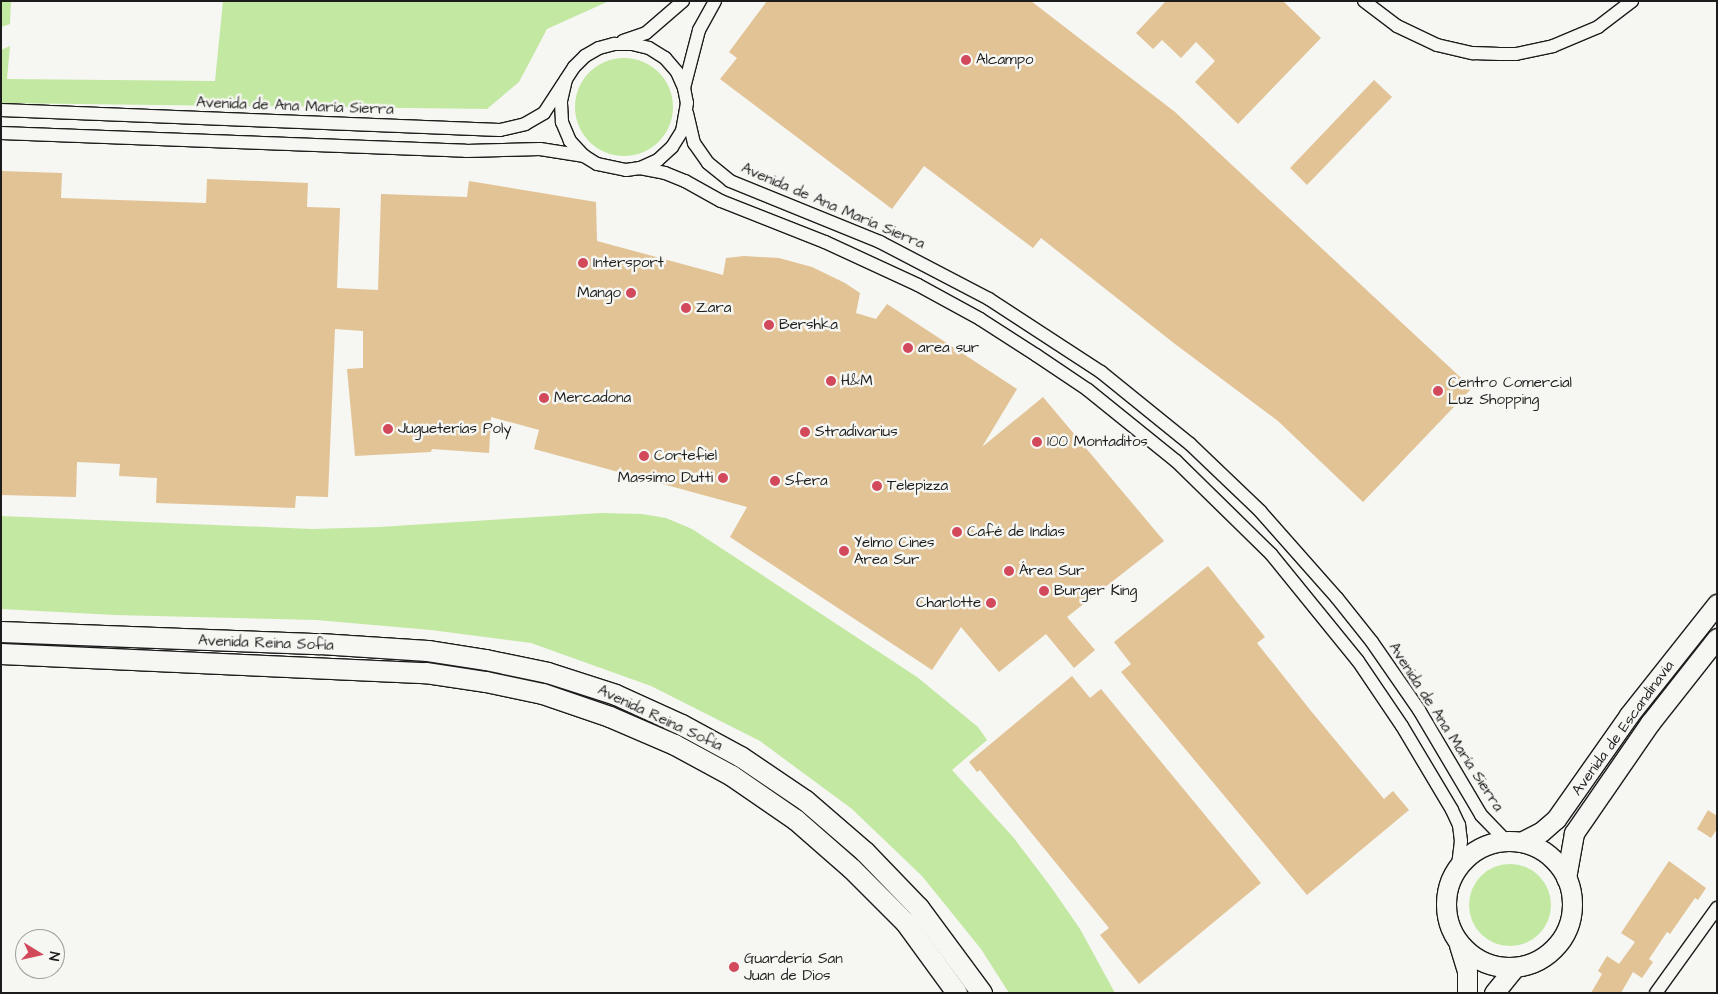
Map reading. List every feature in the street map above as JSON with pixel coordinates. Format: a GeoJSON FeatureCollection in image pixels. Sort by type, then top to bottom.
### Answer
{"type":"FeatureCollection","features":[{"type":"Feature","properties":{"kind":"main road","name":"Avenida Reina Sofía"},"geometry":{"type":"LineString","coordinates":[[1,632],[320,644],[428,652],[486,660],[548,673],[616,695],[682,725],[741,757],[806,801],[865,852],[919,908],[982,993]]}},
{"type":"Feature","properties":{"kind":"main road","name":"Avenida Reina Sofía"},"geometry":{"type":"LineString","coordinates":[[1,654],[426,673],[486,682],[542,694],[610,717],[675,744],[724,771],[796,820],[852,869],[906,923],[957,993]]}},
{"type":"Feature","properties":{"kind":"street"},"geometry":{"type":"LineString","coordinates":[[614,44],[646,34],[683,1]]}},
{"type":"Feature","properties":{"kind":"street"},"geometry":{"type":"LineString","coordinates":[[684,88],[699,30],[715,1]]}},
{"type":"Feature","properties":{"kind":"street"},"geometry":{"type":"LineString","coordinates":[[1364,1],[1396,26],[1437,45],[1473,53],[1500,54],[1516,54],[1553,46],[1598,27],[1632,1]]}},
{"type":"Feature","properties":{"kind":"street","name":"Avenida de Ana María Sierra"},"geometry":{"type":"LineString","coordinates":[[1,110],[500,130],[525,124],[544,113],[574,67],[585,56],[599,48],[614,44],[632,44],[657,53],[677,72],[684,88],[694,143],[708,163],[730,181],[880,242],[989,299],[1101,372],[1190,444],[1260,511],[1337,598],[1372,642],[1419,710],[1481,815],[1513,841]]}},
{"type":"Feature","properties":{"kind":"street","name":"Avenida de Ana María Sierra"},"geometry":{"type":"LineString","coordinates":[[566,80],[560,101],[562,122],[570,141],[584,156],[597,164],[611,169],[626,170],[640,168],[658,160],[672,147],[682,131],[687,112]]}},
{"type":"Feature","properties":{"kind":"street","name":"Avenida de Ana María Sierra"},"geometry":{"type":"LineString","coordinates":[[1,133],[466,151],[540,149],[584,156]]}},
{"type":"Feature","properties":{"kind":"street","name":"Avenida de Ana María Sierra"},"geometry":{"type":"LineString","coordinates":[[640,168],[665,173],[685,181],[721,201],[825,242],[926,289],[980,319],[1043,360],[1103,402],[1168,455],[1218,500],[1271,554],[1358,661],[1402,726],[1452,810],[1458,825],[1461,841],[1458,866]]}},
{"type":"Feature","properties":{"kind":"street","name":"Avenida de Escandinavia"},"geometry":{"type":"LineString","coordinates":[[1513,841],[1535,846],[1548,854],[1558,865],[1566,878],[1571,894],[1572,911],[1563,935],[1547,955],[1532,963],[1515,967],[1499,967],[1484,963],[1470,955],[1459,944],[1450,929],[1446,913],[1446,896],[1450,880],[1458,866],[1472,853],[1488,844],[1513,841],[1541,832],[1556,819],[1629,715],[1717,604]]}},
{"type":"Feature","properties":{"kind":"street","name":"Avenida de Escandinavia"},"geometry":{"type":"LineString","coordinates":[[1566,878],[1574,833],[1650,723],[1717,638]]}},
{"type":"Feature","properties":{"kind":"street"},"geometry":{"type":"LineString","coordinates":[[1656,993],[1717,908]]}},
{"type":"Feature","properties":{"kind":"street"},"geometry":{"type":"LineString","coordinates":[[1459,944],[1468,971],[1467,993]]}},
{"type":"Feature","properties":{"kind":"street"},"geometry":{"type":"LineString","coordinates":[[1494,993],[1515,967]]}},
{"type":"Feature","properties":{"kind":"green space"},"geometry":{"type":"Polygon","coordinates":[[[1,1],[11,1],[10,24],[1,27],[1,1]]]}},
{"type":"Feature","properties":{"kind":"green space"},"geometry":{"type":"Polygon","coordinates":[[[223,1],[609,1],[547,29],[519,82],[487,109],[1,103],[1,50],[10,46],[7,79],[215,81],[223,1]]]}},
{"type":"Feature","properties":{"kind":"green space"},"geometry":{"type":"Polygon","coordinates":[[[624,58],[643,61],[659,72],[670,88],[673,107],[670,126],[659,142],[643,153],[624,156],[605,153],[589,142],[578,126],[575,107],[578,88],[589,72],[605,61],[624,58]]]}},
{"type":"Feature","properties":{"kind":"green space"},"geometry":{"type":"Polygon","coordinates":[[[601,513],[642,514],[666,518],[692,529],[917,677],[978,727],[987,740],[952,770],[1013,837],[1051,887],[1080,929],[1115,993],[1009,993],[981,949],[922,876],[852,809],[760,741],[651,686],[531,643],[431,630],[316,620],[115,615],[1,609],[1,516],[312,529],[379,527],[601,513]]]}},
{"type":"Feature","properties":{"kind":"green space"},"geometry":{"type":"Polygon","coordinates":[[[1510,864],[1526,867],[1539,876],[1548,889],[1551,905],[1548,921],[1539,934],[1526,943],[1510,946],[1494,943],[1481,934],[1472,921],[1469,905],[1472,889],[1481,876],[1494,867],[1510,864]]]}},
{"type":"Feature","properties":{"kind":"building"},"geometry":{"type":"Polygon","coordinates":[[[767,1],[1031,1],[1175,112],[1472,388],[1363,502],[1278,421],[1175,344],[1041,238],[1033,248],[924,166],[892,209],[720,79],[737,58],[729,52],[767,1]]]}},
{"type":"Feature","properties":{"kind":"building"},"geometry":{"type":"Polygon","coordinates":[[[1166,1],[1283,1],[1321,38],[1238,124],[1195,82],[1215,61],[1196,42],[1181,58],[1162,40],[1153,49],[1136,33],[1166,1]]]}},
{"type":"Feature","properties":{"kind":"building"},"geometry":{"type":"Polygon","coordinates":[[[1374,80],[1392,97],[1307,185],[1290,168],[1374,80]]]}},
{"type":"Feature","properties":{"kind":"building"},"geometry":{"type":"Polygon","coordinates":[[[1,171],[62,173],[61,198],[206,203],[207,179],[308,183],[307,207],[340,208],[337,288],[378,290],[381,194],[467,197],[469,181],[596,202],[597,241],[723,275],[726,258],[744,256],[779,258],[812,267],[845,283],[860,293],[856,313],[876,319],[887,304],[1017,389],[982,447],[1043,397],[1164,541],[1067,617],[1095,650],[1074,668],[1046,634],[999,672],[961,627],[932,670],[730,537],[747,507],[534,449],[539,430],[491,417],[489,453],[432,449],[431,452],[355,456],[347,369],[363,368],[363,331],[335,329],[328,497],[296,496],[295,508],[156,503],[157,478],[119,476],[120,464],[77,462],[76,497],[1,495],[1,171]]]}},
{"type":"Feature","properties":{"kind":"building"},"geometry":{"type":"Polygon","coordinates":[[[1208,566],[1265,637],[1257,643],[1311,711],[1384,799],[1393,791],[1409,810],[1307,895],[1121,672],[1131,664],[1114,642],[1208,566]]]}},
{"type":"Feature","properties":{"kind":"building"},"geometry":{"type":"Polygon","coordinates":[[[1072,676],[1090,698],[1101,689],[1261,883],[1139,984],[1100,935],[1109,928],[980,770],[977,772],[969,762],[1072,676]]]}},
{"type":"Feature","properties":{"kind":"building"},"geometry":{"type":"Polygon","coordinates":[[[1708,810],[1717,816],[1717,829],[1711,838],[1697,829],[1708,810]]]}},
{"type":"Feature","properties":{"kind":"building"},"geometry":{"type":"Polygon","coordinates":[[[1669,861],[1706,888],[1698,900],[1695,898],[1670,934],[1667,932],[1649,959],[1653,962],[1642,978],[1633,972],[1621,993],[1591,993],[1602,974],[1598,971],[1607,956],[1619,964],[1635,942],[1621,933],[1669,861]]]}},
{"type":"Feature","properties":{"kind":"place","name":"Alcampo"},"geometry":{"type":"Point","coordinates":[966,60]}},
{"type":"Feature","properties":{"kind":"place","name":"Intersport"},"geometry":{"type":"Point","coordinates":[583,263]}},
{"type":"Feature","properties":{"kind":"place","name":"Mango"},"geometry":{"type":"Point","coordinates":[631,293]}},
{"type":"Feature","properties":{"kind":"place","name":"Zara"},"geometry":{"type":"Point","coordinates":[686,308]}},
{"type":"Feature","properties":{"kind":"place","name":"Bershka"},"geometry":{"type":"Point","coordinates":[769,325]}},
{"type":"Feature","properties":{"kind":"place","name":"area sur"},"geometry":{"type":"Point","coordinates":[908,348]}},
{"type":"Feature","properties":{"kind":"place","name":"H&M"},"geometry":{"type":"Point","coordinates":[831,381]}},
{"type":"Feature","properties":{"kind":"place","name":"Centro Comercial Luz Shopping"},"geometry":{"type":"Point","coordinates":[1438,391]}},
{"type":"Feature","properties":{"kind":"place","name":"Mercadona"},"geometry":{"type":"Point","coordinates":[544,398]}},
{"type":"Feature","properties":{"kind":"place","name":"Jugueterías Poly"},"geometry":{"type":"Point","coordinates":[388,429]}},
{"type":"Feature","properties":{"kind":"place","name":"Stradivarius"},"geometry":{"type":"Point","coordinates":[805,432]}},
{"type":"Feature","properties":{"kind":"place","name":"100 Montaditos"},"geometry":{"type":"Point","coordinates":[1037,442]}},
{"type":"Feature","properties":{"kind":"place","name":"Cortefiel"},"geometry":{"type":"Point","coordinates":[644,456]}},
{"type":"Feature","properties":{"kind":"place","name":"Massimo Dutti"},"geometry":{"type":"Point","coordinates":[723,478]}},
{"type":"Feature","properties":{"kind":"place","name":"Sfera"},"geometry":{"type":"Point","coordinates":[775,481]}},
{"type":"Feature","properties":{"kind":"place","name":"Telepizza"},"geometry":{"type":"Point","coordinates":[877,486]}},
{"type":"Feature","properties":{"kind":"place","name":"Café de Indias"},"geometry":{"type":"Point","coordinates":[957,532]}},
{"type":"Feature","properties":{"kind":"place","name":"Yelmo Cines Area Sur"},"geometry":{"type":"Point","coordinates":[844,551]}},
{"type":"Feature","properties":{"kind":"place","name":"Área Sur"},"geometry":{"type":"Point","coordinates":[1009,571]}},
{"type":"Feature","properties":{"kind":"place","name":"Burger King"},"geometry":{"type":"Point","coordinates":[1044,591]}},
{"type":"Feature","properties":{"kind":"place","name":"Charlotte"},"geometry":{"type":"Point","coordinates":[991,603]}},
{"type":"Feature","properties":{"kind":"place","name":"Guardería San Juan de Dios"},"geometry":{"type":"Point","coordinates":[734,967]}}]}
